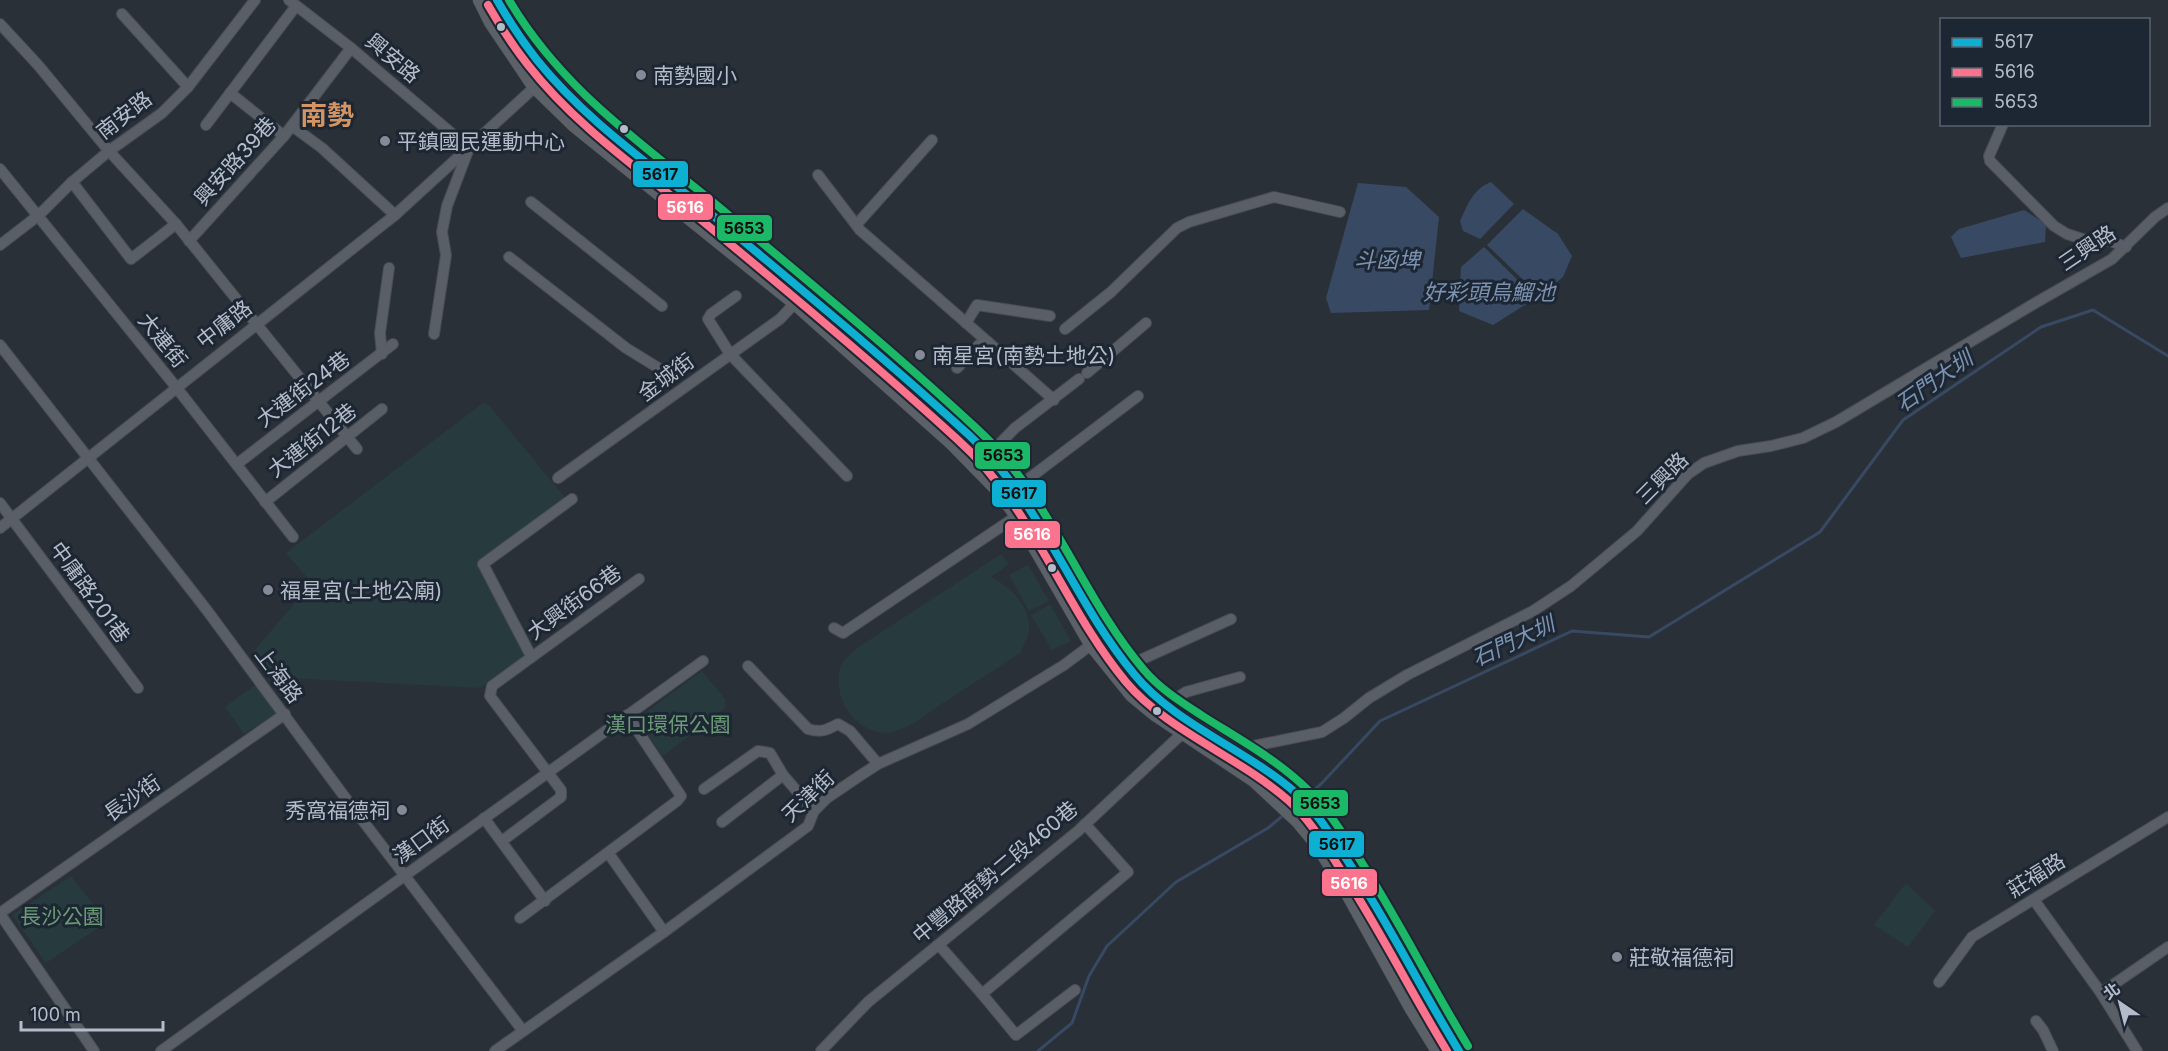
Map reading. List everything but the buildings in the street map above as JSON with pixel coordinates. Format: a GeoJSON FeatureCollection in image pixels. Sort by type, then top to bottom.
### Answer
{"type":"FeatureCollection","features":[{"type":"Feature","properties":{"kind":"main road"},"geometry":{"type":"LineString","coordinates":[[480,0],[491,22],[534,86],[574,124],[795,303],[952,443],[1004,498],[1017,516],[1091,644],[1132,695],[1183,733],[1254,780],[1299,821],[1317,844],[1346,890],[1438,1051]]}},
{"type":"Feature","properties":{"kind":"main road"},"geometry":{"type":"LineString","coordinates":[[497,0],[504,14],[548,75],[586,112],[726,227],[922,394],[989,455],[1017,488],[1046,533],[1104,636],[1143,684],[1166,705],[1264,768],[1310,806],[1373,898],[1428,1000],[1459,1051]]}},
{"type":"Feature","properties":{"kind":"street","name":"南安路"},"geometry":{"type":"LineString","coordinates":[[0,245],[39,215],[72,182],[109,151],[162,113],[188,87],[255,0]]}},
{"type":"Feature","properties":{"kind":"street"},"geometry":{"type":"LineString","coordinates":[[206,125],[293,3]]}},
{"type":"Feature","properties":{"kind":"street","name":"興安路"},"geometry":{"type":"LineString","coordinates":[[293,3],[351,48],[469,148]]}},
{"type":"Feature","properties":{"kind":"street"},"geometry":{"type":"LineString","coordinates":[[122,14],[188,87]]}},
{"type":"Feature","properties":{"kind":"street"},"geometry":{"type":"LineString","coordinates":[[0,24],[38,65],[109,151],[176,224],[357,449]]}},
{"type":"Feature","properties":{"kind":"street","name":"興安路39巷"},"geometry":{"type":"LineString","coordinates":[[189,241],[284,136],[351,48]]}},
{"type":"Feature","properties":{"kind":"street","name":"中庸路"},"geometry":{"type":"LineString","coordinates":[[0,528],[394,215],[548,75]]}},
{"type":"Feature","properties":{"kind":"street"},"geometry":{"type":"LineString","coordinates":[[230,93],[284,136]]}},
{"type":"Feature","properties":{"kind":"street"},"geometry":{"type":"LineString","coordinates":[[292,126],[322,148],[394,215]]}},
{"type":"Feature","properties":{"kind":"street"},"geometry":{"type":"LineString","coordinates":[[2002,126],[1989,156],[1990,161],[2054,226],[2067,234],[2086,240],[2110,241],[2126,247]]}},
{"type":"Feature","properties":{"kind":"street"},"geometry":{"type":"LineString","coordinates":[[857,224],[932,140]]}},
{"type":"Feature","properties":{"kind":"street","name":"中庸路"},"geometry":{"type":"LineString","coordinates":[[434,334],[446,255],[442,232],[447,206],[469,148]]}},
{"type":"Feature","properties":{"kind":"street","name":"大連街"},"geometry":{"type":"LineString","coordinates":[[0,169],[176,387],[293,537]]}},
{"type":"Feature","properties":{"kind":"street"},"geometry":{"type":"LineString","coordinates":[[818,175],[860,230],[1054,400]]}},
{"type":"Feature","properties":{"kind":"street"},"geometry":{"type":"LineString","coordinates":[[72,182],[131,259],[176,224]]}},
{"type":"Feature","properties":{"kind":"street"},"geometry":{"type":"LineString","coordinates":[[1065,329],[1111,292],[1177,228],[1189,222],[1274,197],[1340,212]]}},
{"type":"Feature","properties":{"kind":"street"},"geometry":{"type":"LineString","coordinates":[[531,202],[662,306]]}},
{"type":"Feature","properties":{"kind":"street","name":"三興路"},"geometry":{"type":"LineString","coordinates":[[1215,754],[1322,732],[1369,698],[1407,675],[1533,611],[1571,586],[1637,531],[1688,474],[1704,463],[1738,452],[1803,438],[1836,422],[2037,302],[2094,271],[2112,259],[2155,217],[2168,208]]}},
{"type":"Feature","properties":{"kind":"street"},"geometry":{"type":"LineString","coordinates":[[508,257],[626,348],[660,369]]}},
{"type":"Feature","properties":{"kind":"street"},"geometry":{"type":"LineString","coordinates":[[382,354],[380,333],[389,268]]}},
{"type":"Feature","properties":{"kind":"street"},"geometry":{"type":"LineString","coordinates":[[736,296],[711,314],[708,319],[730,354],[847,476]]}},
{"type":"Feature","properties":{"kind":"street","name":"金城街"},"geometry":{"type":"LineString","coordinates":[[558,478],[780,319],[795,303]]}},
{"type":"Feature","properties":{"kind":"street"},"geometry":{"type":"LineString","coordinates":[[966,323],[976,305],[1050,316]]}},
{"type":"Feature","properties":{"kind":"street"},"geometry":{"type":"LineString","coordinates":[[989,455],[1015,428],[1054,400],[1146,323]]}},
{"type":"Feature","properties":{"kind":"street"},"geometry":{"type":"LineString","coordinates":[[957,368],[979,345],[988,342]]}},
{"type":"Feature","properties":{"kind":"street","name":"大連街24巷"},"geometry":{"type":"LineString","coordinates":[[237,465],[393,344]]}},
{"type":"Feature","properties":{"kind":"street","name":"上海路"},"geometry":{"type":"LineString","coordinates":[[0,345],[89,457],[285,714],[344,796],[524,1030]]}},
{"type":"Feature","properties":{"kind":"street"},"geometry":{"type":"LineString","coordinates":[[1004,498],[1138,396]]}},
{"type":"Feature","properties":{"kind":"street","name":"大連街12巷"},"geometry":{"type":"LineString","coordinates":[[265,502],[382,409]]}},
{"type":"Feature","properties":{"kind":"street"},"geometry":{"type":"LineString","coordinates":[[531,656],[483,564],[572,499]]}},
{"type":"Feature","properties":{"kind":"street","name":"中庸路201巷"},"geometry":{"type":"LineString","coordinates":[[0,503],[138,688]]}},
{"type":"Feature","properties":{"kind":"street"},"geometry":{"type":"LineString","coordinates":[[834,628],[843,633],[1017,516]]}},
{"type":"Feature","properties":{"kind":"street","name":"大興街66巷"},"geometry":{"type":"LineString","coordinates":[[502,841],[561,797],[561,790],[490,696],[492,686],[639,579]]}},
{"type":"Feature","properties":{"kind":"street"},"geometry":{"type":"LineString","coordinates":[[1127,666],[1231,619]]}},
{"type":"Feature","properties":{"kind":"street","name":"天津街"},"geometry":{"type":"LineString","coordinates":[[495,1051],[664,932],[808,826],[814,811],[827,798],[878,764],[968,724],[1064,665],[1104,636]]}},
{"type":"Feature","properties":{"kind":"street","name":"漢口街"},"geometry":{"type":"LineString","coordinates":[[162,1051],[704,661]]}},
{"type":"Feature","properties":{"kind":"street"},"geometry":{"type":"LineString","coordinates":[[748,666],[808,729],[817,732],[825,731],[838,724],[850,731],[878,764]]}},
{"type":"Feature","properties":{"kind":"street"},"geometry":{"type":"LineString","coordinates":[[1166,705],[1186,692],[1240,677]]}},
{"type":"Feature","properties":{"kind":"street","name":"長沙街"},"geometry":{"type":"LineString","coordinates":[[0,914],[285,714]]}},
{"type":"Feature","properties":{"kind":"street"},"geometry":{"type":"LineString","coordinates":[[520,918],[609,854],[681,796],[627,715]]}},
{"type":"Feature","properties":{"kind":"street","name":"中豐路南勢二段460巷"},"geometry":{"type":"LineString","coordinates":[[821,1051],[868,1002],[1085,824],[1183,733],[1192,721]]}},
{"type":"Feature","properties":{"kind":"street"},"geometry":{"type":"LineString","coordinates":[[704,789],[758,751],[770,753],[783,775],[814,811]]}},
{"type":"Feature","properties":{"kind":"street"},"geometry":{"type":"LineString","coordinates":[[722,822],[783,775]]}},
{"type":"Feature","properties":{"kind":"street","name":"莊福路"},"geometry":{"type":"LineString","coordinates":[[1939,982],[1972,937],[2168,817]]}},
{"type":"Feature","properties":{"kind":"street"},"geometry":{"type":"LineString","coordinates":[[484,818],[545,901]]}},
{"type":"Feature","properties":{"kind":"street"},"geometry":{"type":"LineString","coordinates":[[982,994],[1128,872],[1085,824]]}},
{"type":"Feature","properties":{"kind":"street"},"geometry":{"type":"LineString","coordinates":[[609,854],[664,932]]}},
{"type":"Feature","properties":{"kind":"street"},"geometry":{"type":"LineString","coordinates":[[2034,900],[2101,993],[2137,1051]]}},
{"type":"Feature","properties":{"kind":"street"},"geometry":{"type":"LineString","coordinates":[[0,914],[94,1051]]}},
{"type":"Feature","properties":{"kind":"street"},"geometry":{"type":"LineString","coordinates":[[939,945],[1016,1035],[1075,990]]}},
{"type":"Feature","properties":{"kind":"street"},"geometry":{"type":"LineString","coordinates":[[2101,993],[2168,947]]}},
{"type":"Feature","properties":{"kind":"street"},"geometry":{"type":"LineString","coordinates":[[2036,1021],[2053,1051]]}},
{"type":"Feature","properties":{"kind":"green space"},"geometry":{"type":"Polygon","coordinates":[[[483,403],[488,404],[566,499],[478,563],[524,656],[481,688],[287,678],[276,685],[253,652],[312,583],[286,553],[483,403]]]}},
{"type":"Feature","properties":{"kind":"green space"},"geometry":{"type":"Polygon","coordinates":[[[1001,554],[1009,564],[991,577],[1018,598],[1029,621],[1028,636],[1020,653],[909,726],[884,733],[872,731],[853,718],[841,697],[839,685],[841,665],[846,659],[857,648],[1001,554]]]}},
{"type":"Feature","properties":{"kind":"green space"},"geometry":{"type":"Polygon","coordinates":[[[1028,565],[1049,601],[1029,611],[1009,575],[1028,565]]]}},
{"type":"Feature","properties":{"kind":"green space"},"geometry":{"type":"Polygon","coordinates":[[[1050,604],[1071,641],[1052,650],[1031,615],[1050,604]]]}},
{"type":"Feature","properties":{"kind":"green space","name":"漢口環保公園"},"geometry":{"type":"Polygon","coordinates":[[[702,671],[725,699],[725,708],[663,756],[637,719],[702,671]]]}},
{"type":"Feature","properties":{"kind":"green space"},"geometry":{"type":"Polygon","coordinates":[[[255,685],[276,713],[244,734],[225,707],[255,685]]]}},
{"type":"Feature","properties":{"kind":"green space","name":"長沙公園"},"geometry":{"type":"Polygon","coordinates":[[[71,876],[107,922],[46,963],[12,915],[71,876]]]}},
{"type":"Feature","properties":{"kind":"green space"},"geometry":{"type":"Polygon","coordinates":[[[1906,883],[1935,911],[1908,947],[1874,925],[1906,883]]]}},
{"type":"Feature","properties":{"kind":"water","name":"斗函埤"},"geometry":{"type":"Polygon","coordinates":[[[1491,182],[1514,204],[1480,239],[1463,231],[1460,221],[1475,193],[1491,182]]]}},
{"type":"Feature","properties":{"kind":"water","name":"斗函埤"},"geometry":{"type":"Polygon","coordinates":[[[1358,183],[1406,187],[1439,217],[1429,310],[1331,313],[1326,298],[1358,183]]]}},
{"type":"Feature","properties":{"kind":"water"},"geometry":{"type":"Polygon","coordinates":[[[1523,209],[1558,234],[1572,256],[1563,277],[1540,296],[1487,245],[1523,209]]]}},
{"type":"Feature","properties":{"kind":"water"},"geometry":{"type":"Polygon","coordinates":[[[2024,210],[2046,224],[2045,242],[1961,258],[1951,237],[1959,229],[2024,210]]]}},
{"type":"Feature","properties":{"kind":"water","name":"好彩頭烏鰡池"},"geometry":{"type":"Polygon","coordinates":[[[1484,247],[1536,298],[1493,325],[1459,311],[1461,267],[1484,247]]]}},
{"type":"Feature","properties":{"kind":"waterway","name":"石門大圳"},"geometry":{"type":"LineString","coordinates":[[1305,798],[1380,721],[1572,631],[1649,637],[1820,532],[1903,420],[2041,327],[2093,310],[2168,356]]}},
{"type":"Feature","properties":{"kind":"waterway","name":"石門大圳"},"geometry":{"type":"LineString","coordinates":[[1038,1051],[1072,1023],[1089,976],[1107,946],[1176,882],[1268,828],[1286,813]]}},
{"type":"Feature","properties":{"kind":"transit line","name":"5617"},"geometry":{"type":"LineString","coordinates":[[497,0],[537,60],[576,103],[620,142],[711,214],[874,351],[970,436],[995,462],[1037,521],[1092,615],[1134,674],[1169,707],[1278,779],[1297,794],[1319,818],[1378,909],[1459,1051]]}},
{"type":"Feature","properties":{"kind":"transit line","name":"5653"},"geometry":{"type":"LineString","coordinates":[[509,0],[552,60],[576,86],[628,134],[780,257],[879,341],[976,428],[1002,455],[1025,484],[1045,515],[1121,641],[1150,677],[1178,700],[1282,768],[1307,789],[1327,811],[1370,876],[1468,1046]]}},
{"type":"Feature","properties":{"kind":"transit line","name":"5616"},"geometry":{"type":"LineString","coordinates":[[488,5],[522,58],[547,88],[590,130],[865,357],[958,440],[984,467],[1028,526],[1084,622],[1126,682],[1162,715],[1270,786],[1289,801],[1309,823],[1366,910],[1447,1051]]}},
{"type":"Feature","properties":{"kind":"place","name":"南勢國小"},"geometry":{"type":"Point","coordinates":[641,75]}},
{"type":"Feature","properties":{"kind":"place","name":"平鎮國民運動中心"},"geometry":{"type":"Point","coordinates":[385,141]}},
{"type":"Feature","properties":{"kind":"place","name":"南星宮(南勢土地公)"},"geometry":{"type":"Point","coordinates":[920,355]}},
{"type":"Feature","properties":{"kind":"place","name":"福星宮(土地公廟)"},"geometry":{"type":"Point","coordinates":[268,590]}},
{"type":"Feature","properties":{"kind":"place","name":"秀窩福德祠"},"geometry":{"type":"Point","coordinates":[402,810]}},
{"type":"Feature","properties":{"kind":"place","name":"莊敬福德祠"},"geometry":{"type":"Point","coordinates":[1617,957]}},
{"type":"Feature","properties":{"kind":"district","name":"南勢"},"geometry":{"type":"Point","coordinates":[327,115]}}]}
